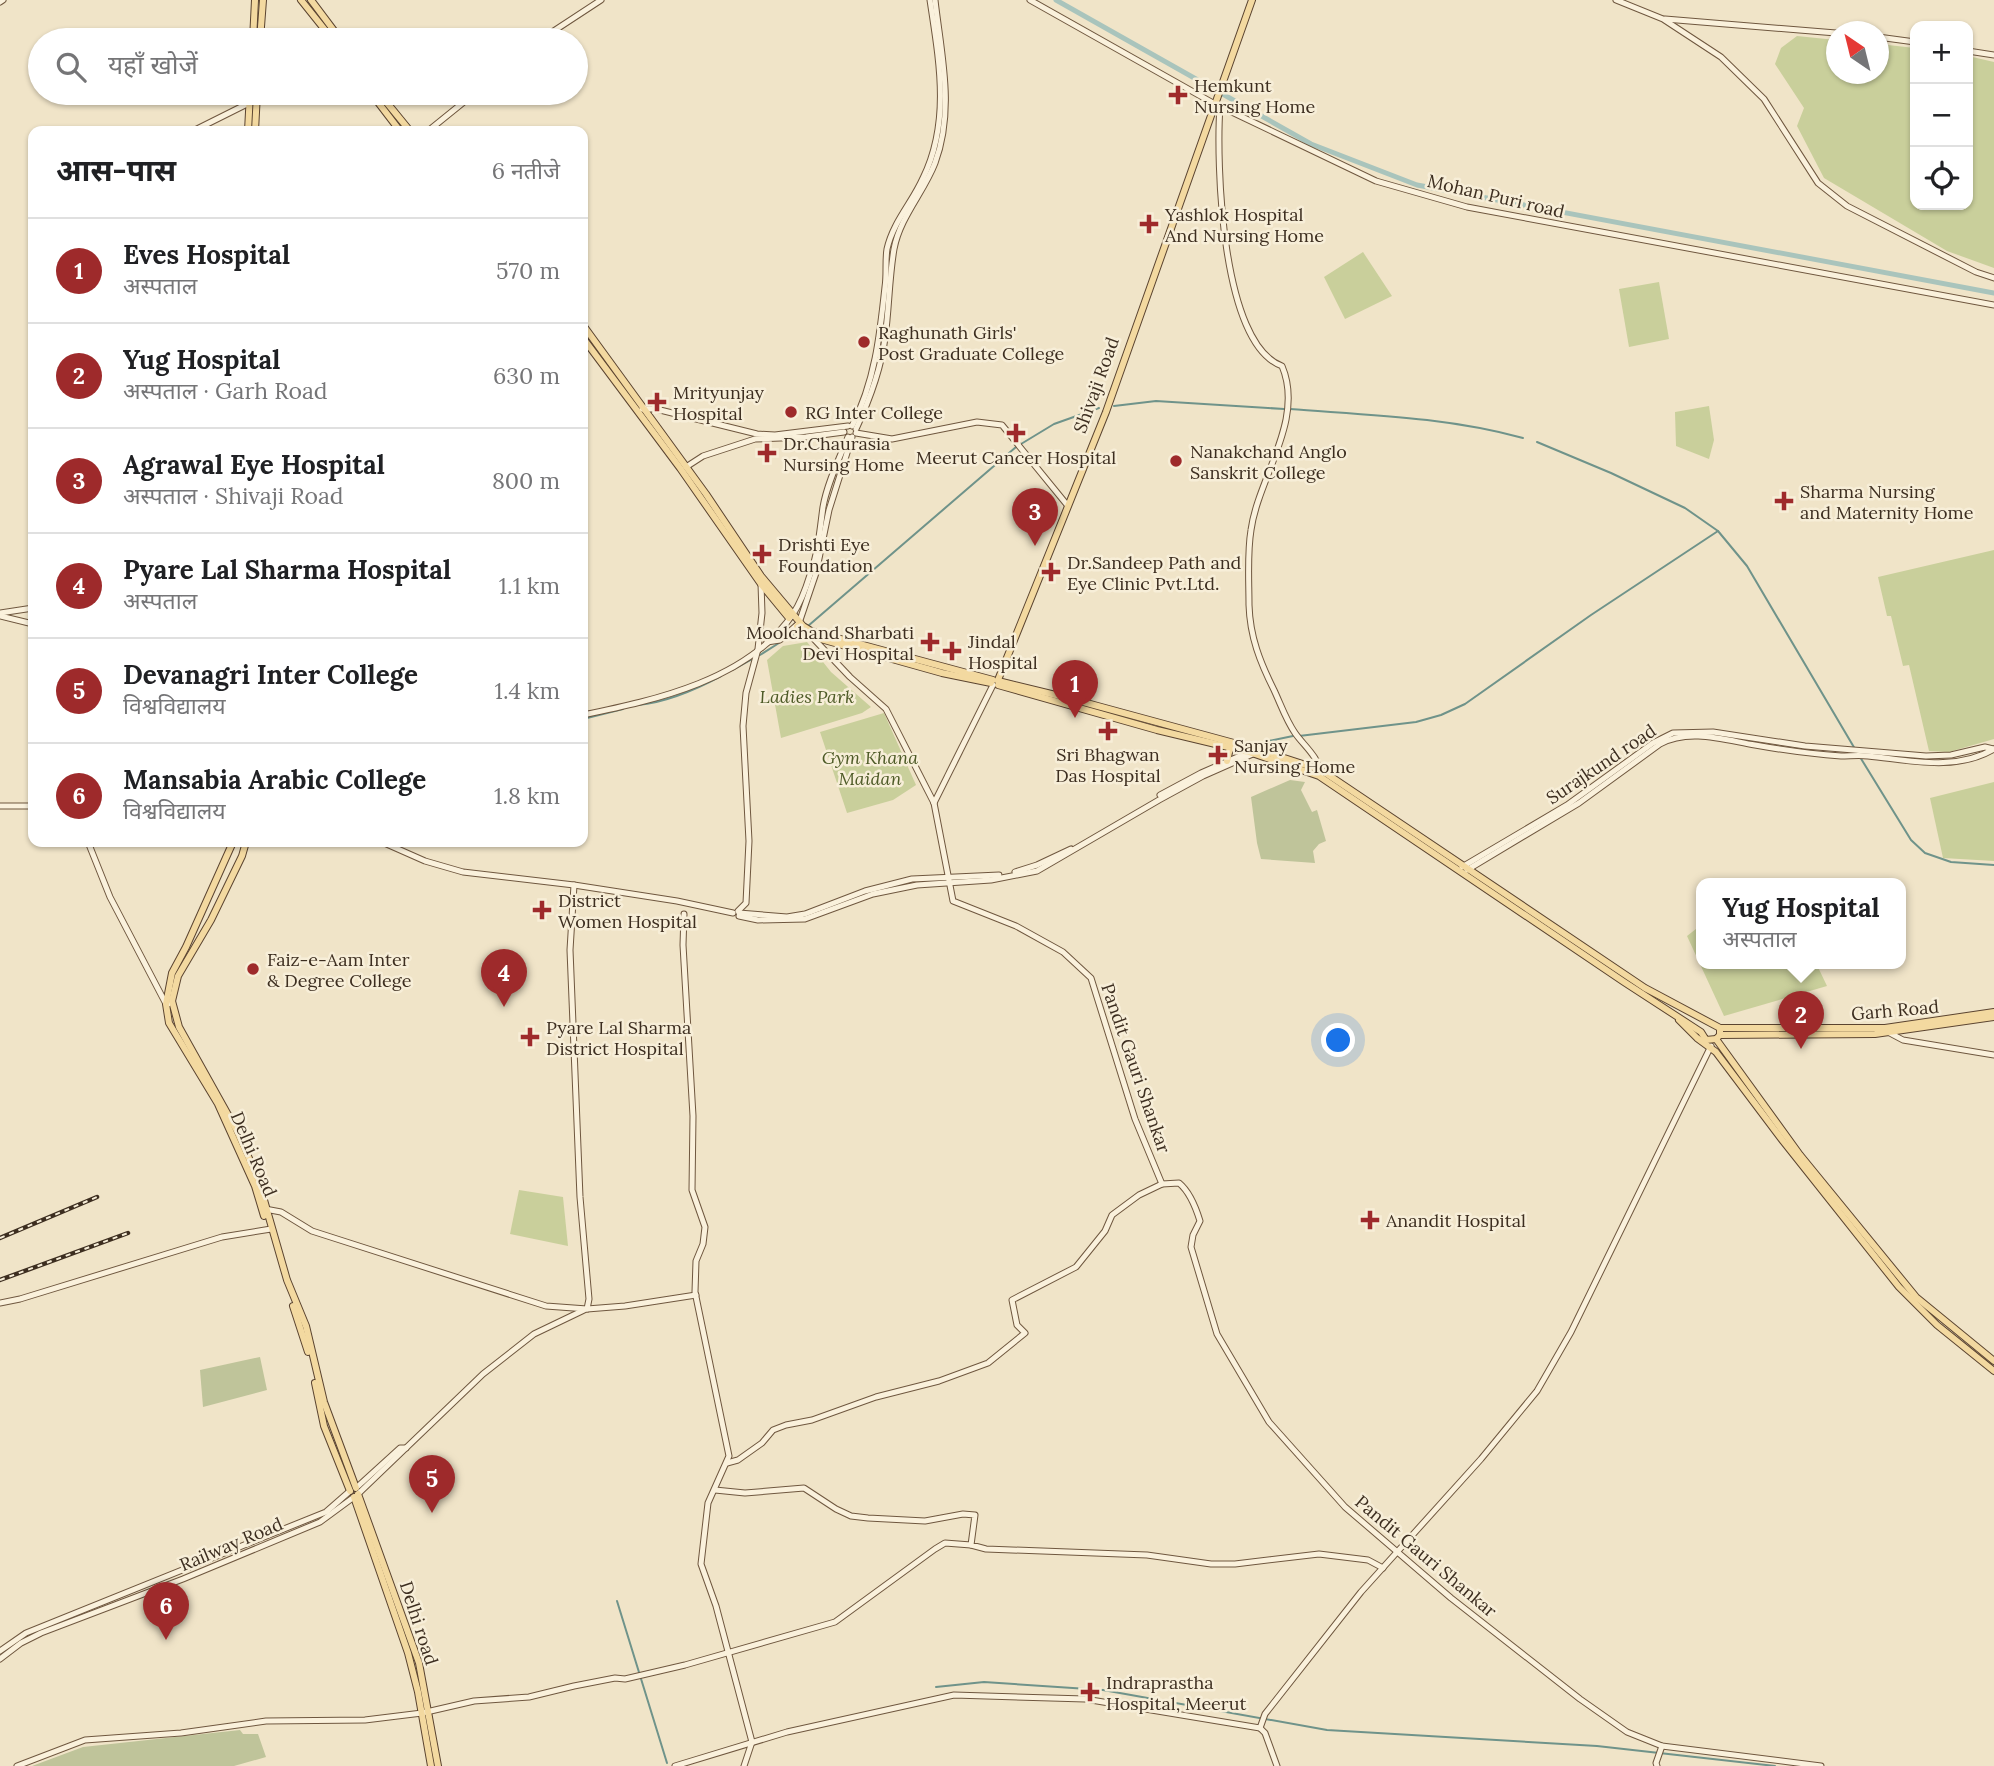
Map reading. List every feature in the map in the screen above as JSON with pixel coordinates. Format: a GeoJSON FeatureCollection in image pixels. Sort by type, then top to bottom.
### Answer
{"type":"FeatureCollection","features":[{"type":"Feature","properties":{"kind":"main road"},"geometry":{"type":"LineString","coordinates":[[254,28],[255,0]]}},
{"type":"Feature","properties":{"kind":"main road"},"geometry":{"type":"LineString","coordinates":[[261,28],[263,0]]}},
{"type":"Feature","properties":{"kind":"main road"},"geometry":{"type":"LineString","coordinates":[[301,0],[323,28]]}},
{"type":"Feature","properties":{"kind":"main road"},"geometry":{"type":"LineString","coordinates":[[311,0],[332,28]]}},
{"type":"Feature","properties":{"kind":"main road","name":"Shivaji Road"},"geometry":{"type":"LineString","coordinates":[[995,682],[1108,400],[1217,102],[1250,0]]}},
{"type":"Feature","properties":{"kind":"main road"},"geometry":{"type":"LineString","coordinates":[[248,126],[249,105]]}},
{"type":"Feature","properties":{"kind":"main road"},"geometry":{"type":"LineString","coordinates":[[255,126],[256,105]]}},
{"type":"Feature","properties":{"kind":"main road"},"geometry":{"type":"LineString","coordinates":[[380,105],[396,126]]}},
{"type":"Feature","properties":{"kind":"main road"},"geometry":{"type":"LineString","coordinates":[[389,105],[406,126]]}},
{"type":"Feature","properties":{"kind":"main road"},"geometry":{"type":"LineString","coordinates":[[588,332],[761,583],[804,629],[942,673],[1072,699],[1255,751],[1320,773],[1569,940],[1701,1032],[1706,1040],[1718,1032]]}},
{"type":"Feature","properties":{"kind":"main road"},"geometry":{"type":"LineString","coordinates":[[588,344],[686,467],[791,617]]}},
{"type":"Feature","properties":{"kind":"main road"},"geometry":{"type":"LineString","coordinates":[[995,682],[1157,730],[1230,748],[1255,751]]}},
{"type":"Feature","properties":{"kind":"main road"},"geometry":{"type":"LineString","coordinates":[[1227,761],[1230,748]]}},
{"type":"Feature","properties":{"kind":"main road"},"geometry":{"type":"LineString","coordinates":[[169,1003],[172,973],[231,847]]}},
{"type":"Feature","properties":{"kind":"main road"},"geometry":{"type":"LineString","coordinates":[[169,1003],[178,976],[211,920],[245,847]]}},
{"type":"Feature","properties":{"kind":"main road"},"geometry":{"type":"LineString","coordinates":[[1569,940],[1718,1032],[1785,1139]]}},
{"type":"Feature","properties":{"kind":"main road","name":"Delhi Road"},"geometry":{"type":"LineString","coordinates":[[169,1003],[179,1027],[237,1131],[308,1353],[324,1426],[355,1494]]}},
{"type":"Feature","properties":{"kind":"main road","name":"Delhi Road"},"geometry":{"type":"LineString","coordinates":[[169,1003],[169,1023],[209,1087],[248,1163]]}},
{"type":"Feature","properties":{"kind":"main road","name":"Garh Road"},"geometry":{"type":"LineString","coordinates":[[1955,1021],[1994,1012]]}},
{"type":"Feature","properties":{"kind":"main road"},"geometry":{"type":"LineString","coordinates":[[1678,1017],[1697,1038],[1711,1046],[1916,1297],[1994,1371]]}},
{"type":"Feature","properties":{"kind":"main road","name":"Garh Road"},"geometry":{"type":"LineString","coordinates":[[1718,1032],[1886,1031],[1994,1017]]}},
{"type":"Feature","properties":{"kind":"main road","name":"Delhi Road"},"geometry":{"type":"LineString","coordinates":[[270,1229],[306,1326],[322,1394],[408,1653],[425,1712],[432,1766]]}},
{"type":"Feature","properties":{"kind":"main road"},"geometry":{"type":"LineString","coordinates":[[1972,1348],[1994,1361]]}},
{"type":"Feature","properties":{"kind":"main road"},"geometry":{"type":"LineString","coordinates":[[425,1712],[438,1766]]}},
{"type":"Feature","properties":{"kind":"street"},"geometry":{"type":"LineString","coordinates":[[558,28],[601,0]]}},
{"type":"Feature","properties":{"kind":"street"},"geometry":{"type":"LineString","coordinates":[[588,714],[651,701],[698,685],[746,659],[791,617],[812,571],[824,504],[851,431],[872,389],[882,350],[897,238],[937,160],[943,130],[946,88],[932,0]]}},
{"type":"Feature","properties":{"kind":"street","name":"Mohan Puri road"},"geometry":{"type":"LineString","coordinates":[[1030,0],[1217,102],[1376,181],[1467,207],[1994,305]]}},
{"type":"Feature","properties":{"kind":"street"},"geometry":{"type":"LineString","coordinates":[[1616,0],[1663,19],[1721,57],[1764,99],[1818,183],[1847,206],[1994,278]]}},
{"type":"Feature","properties":{"kind":"street"},"geometry":{"type":"LineString","coordinates":[[1663,19],[1826,32]]}},
{"type":"Feature","properties":{"kind":"street"},"geometry":{"type":"LineString","coordinates":[[1889,38],[1910,41]]}},
{"type":"Feature","properties":{"kind":"street"},"geometry":{"type":"LineString","coordinates":[[1973,52],[1994,55]]}},
{"type":"Feature","properties":{"kind":"street"},"geometry":{"type":"LineString","coordinates":[[1217,102],[1219,180],[1229,265],[1240,307],[1258,348],[1270,362],[1282,366],[1285,375],[1287,409],[1251,529],[1249,608],[1252,637],[1259,660],[1283,713],[1318,762],[1320,773]]}},
{"type":"Feature","properties":{"kind":"street"},"geometry":{"type":"LineString","coordinates":[[204,126],[245,105]]}},
{"type":"Feature","properties":{"kind":"street"},"geometry":{"type":"LineString","coordinates":[[434,126],[460,105]]}},
{"type":"Feature","properties":{"kind":"street"},"geometry":{"type":"LineString","coordinates":[[640,410],[757,434],[851,431],[892,439],[977,422],[1002,425],[1066,506]]}},
{"type":"Feature","properties":{"kind":"street"},"geometry":{"type":"LineString","coordinates":[[686,467],[703,456],[755,439],[806,437],[851,431]]}},
{"type":"Feature","properties":{"kind":"street"},"geometry":{"type":"LineString","coordinates":[[767,642],[780,640],[804,629],[827,518],[851,431]]}},
{"type":"Feature","properties":{"kind":"street"},"geometry":{"type":"LineString","coordinates":[[737,913],[746,903],[749,841],[743,726],[746,693],[758,649],[762,613],[761,583]]}},
{"type":"Feature","properties":{"kind":"street"},"geometry":{"type":"LineString","coordinates":[[0,615],[28,609]]}},
{"type":"Feature","properties":{"kind":"street"},"geometry":{"type":"LineString","coordinates":[[0,615],[28,623]]}},
{"type":"Feature","properties":{"kind":"street","name":"Pandit Gauri Shankar"},"geometry":{"type":"LineString","coordinates":[[804,629],[850,677],[886,709],[933,803],[953,901],[1016,926],[1063,952],[1091,978],[1135,1119],[1162,1184],[1179,1183],[1197,1211],[1200,1221],[1191,1247],[1217,1334],[1269,1422],[1345,1507],[1397,1553],[1580,1699],[1628,1732],[1661,1750],[1821,1766]]}},
{"type":"Feature","properties":{"kind":"street"},"geometry":{"type":"LineString","coordinates":[[933,803],[995,682]]}},
{"type":"Feature","properties":{"kind":"street","name":"Surajkund road"},"geometry":{"type":"LineString","coordinates":[[1464,868],[1544,821],[1673,733],[1697,731],[1862,753]]}},
{"type":"Feature","properties":{"kind":"street"},"geometry":{"type":"LineString","coordinates":[[1984,747],[1994,749],[1941,764],[1862,753],[1939,757],[1984,747]]}},
{"type":"Feature","properties":{"kind":"street"},"geometry":{"type":"LineString","coordinates":[[948,881],[990,876],[1037,865],[1078,844],[1170,789],[1227,761],[1255,751]]}},
{"type":"Feature","properties":{"kind":"street"},"geometry":{"type":"LineString","coordinates":[[393,847],[425,861],[463,872],[574,885],[737,913],[787,917],[805,914],[865,891],[923,881],[991,880],[1037,871],[1159,800],[1255,751]]}},
{"type":"Feature","properties":{"kind":"street"},"geometry":{"type":"LineString","coordinates":[[0,806],[28,806]]}},
{"type":"Feature","properties":{"kind":"street"},"geometry":{"type":"LineString","coordinates":[[90,847],[110,897],[169,1003]]}},
{"type":"Feature","properties":{"kind":"street"},"geometry":{"type":"LineString","coordinates":[[574,885],[570,950],[580,1197],[589,1299],[587,1309]]}},
{"type":"Feature","properties":{"kind":"street"},"geometry":{"type":"LineString","coordinates":[[684,914],[683,945],[693,1116],[692,1189],[705,1227],[703,1244],[696,1261],[696,1295],[729,1457],[708,1503],[701,1564],[716,1606],[751,1742],[744,1766]]}},
{"type":"Feature","properties":{"kind":"street"},"geometry":{"type":"LineString","coordinates":[[1886,1031],[1903,1040],[1994,1055]]}},
{"type":"Feature","properties":{"kind":"street"},"geometry":{"type":"LineString","coordinates":[[1259,1728],[1325,1635],[1481,1459],[1537,1391],[1575,1323],[1711,1046]]}},
{"type":"Feature","properties":{"kind":"street"},"geometry":{"type":"LineString","coordinates":[[727,1463],[738,1460],[762,1443],[773,1430],[786,1425],[812,1420],[876,1397],[939,1381],[988,1363],[1025,1333],[1017,1325],[1012,1300],[1068,1272],[1081,1262],[1105,1231],[1112,1215],[1139,1195],[1162,1184]]}},
{"type":"Feature","properties":{"kind":"street"},"geometry":{"type":"LineString","coordinates":[[264,1209],[281,1212],[312,1231],[546,1306],[587,1309],[696,1295]]}},
{"type":"Feature","properties":{"kind":"street"},"geometry":{"type":"LineString","coordinates":[[0,1303],[222,1237],[270,1229]]}},
{"type":"Feature","properties":{"kind":"street"},"geometry":{"type":"LineString","coordinates":[[0,1651],[26,1633],[326,1512],[355,1494],[483,1374],[534,1334],[587,1309]]}},
{"type":"Feature","properties":{"kind":"street"},"geometry":{"type":"LineString","coordinates":[[715,1490],[745,1493],[804,1488],[850,1516],[878,1519],[925,1521],[963,1514],[975,1515],[971,1545]]}},
{"type":"Feature","properties":{"kind":"street","name":"Railway Road"},"geometry":{"type":"LineString","coordinates":[[0,1659],[21,1643],[41,1633],[189,1577],[320,1521],[334,1514],[355,1494]]}},
{"type":"Feature","properties":{"kind":"street"},"geometry":{"type":"LineString","coordinates":[[17,1766],[85,1740],[181,1733],[266,1721],[365,1720],[425,1712],[474,1701],[529,1697],[574,1686],[641,1675],[835,1622],[945,1543],[986,1549],[1147,1555],[1211,1564],[1235,1564],[1319,1554],[1368,1560],[1383,1567]]}},
{"type":"Feature","properties":{"kind":"street"},"geometry":{"type":"LineString","coordinates":[[186,1569],[189,1577]]}},
{"type":"Feature","properties":{"kind":"street"},"geometry":{"type":"LineString","coordinates":[[675,1766],[787,1732],[954,1695],[1085,1699],[1259,1728],[1265,1733],[1277,1766]]}},
{"type":"Feature","properties":{"kind":"street"},"geometry":{"type":"LineString","coordinates":[[1657,1766],[1661,1750]]}},
{"type":"Feature","properties":{"kind":"green space"},"geometry":{"type":"Polygon","coordinates":[[[1797,36],[1826,39],[1826,84],[1889,84],[1889,45],[1910,47],[1910,210],[1973,210],[1973,57],[1994,62],[1994,268],[1947,251],[1824,178],[1797,126],[1804,108],[1775,64],[1781,48],[1797,36]]]}},
{"type":"Feature","properties":{"kind":"green space"},"geometry":{"type":"Polygon","coordinates":[[[1363,252],[1392,296],[1345,319],[1324,277],[1363,252]]]}},
{"type":"Feature","properties":{"kind":"green space"},"geometry":{"type":"Polygon","coordinates":[[[1659,282],[1669,339],[1629,347],[1619,289],[1659,282]]]}},
{"type":"Feature","properties":{"kind":"green space"},"geometry":{"type":"Polygon","coordinates":[[[1709,406],[1714,440],[1709,459],[1676,446],[1675,412],[1709,406]]]}},
{"type":"Feature","properties":{"kind":"green space"},"geometry":{"type":"Polygon","coordinates":[[[1994,550],[1994,739],[1949,752],[1929,751],[1909,665],[1903,666],[1878,577],[1994,550]]]}},
{"type":"Feature","properties":{"kind":"green space","name":"Ladies Park"},"geometry":{"type":"Polygon","coordinates":[[[807,642],[831,672],[871,707],[862,713],[781,738],[767,660],[783,646],[807,642]]]}},
{"type":"Feature","properties":{"kind":"green space","name":"Gym Khana Maidan"},"geometry":{"type":"Polygon","coordinates":[[[884,713],[916,785],[893,800],[847,813],[820,732],[884,713]]]}},
{"type":"Feature","properties":{"kind":"green space"},"geometry":{"type":"Polygon","coordinates":[[[1290,780],[1305,782],[1301,790],[1312,812],[1317,810],[1326,841],[1313,851],[1315,863],[1261,859],[1251,797],[1290,780]]]}},
{"type":"Feature","properties":{"kind":"green space"},"geometry":{"type":"Polygon","coordinates":[[[1994,782],[1994,861],[1943,858],[1930,798],[1994,782]]]}},
{"type":"Feature","properties":{"kind":"green space"},"geometry":{"type":"Polygon","coordinates":[[[1696,929],[1696,955],[1687,936],[1696,929]]]}},
{"type":"Feature","properties":{"kind":"green space"},"geometry":{"type":"Polygon","coordinates":[[[1702,969],[1819,969],[1827,986],[1724,1016],[1702,969]]]}},
{"type":"Feature","properties":{"kind":"green space"},"geometry":{"type":"Polygon","coordinates":[[[519,1190],[563,1197],[568,1246],[510,1234],[519,1190]]]}},
{"type":"Feature","properties":{"kind":"green space"},"geometry":{"type":"Polygon","coordinates":[[[260,1357],[267,1390],[203,1407],[200,1370],[260,1357]]]}},
{"type":"Feature","properties":{"kind":"green space"},"geometry":{"type":"Polygon","coordinates":[[[240,1730],[243,1734],[258,1734],[266,1757],[234,1766],[32,1766],[83,1747],[240,1730]]]}},
{"type":"Feature","properties":{"kind":"waterway"},"geometry":{"type":"LineString","coordinates":[[1056,0],[1311,144],[1417,185],[1994,293]]}},
{"type":"Feature","properties":{"kind":"waterway"},"geometry":{"type":"LineString","coordinates":[[1114,406],[1156,401],[1284,409]]}},
{"type":"Feature","properties":{"kind":"waterway"},"geometry":{"type":"LineString","coordinates":[[1021,444],[1054,424],[1099,408]]}},
{"type":"Feature","properties":{"kind":"waterway"},"geometry":{"type":"LineString","coordinates":[[1290,409],[1436,421],[1523,438]]}},
{"type":"Feature","properties":{"kind":"waterway"},"geometry":{"type":"LineString","coordinates":[[1537,442],[1685,508],[1718,531],[1747,566],[1855,749]]}},
{"type":"Feature","properties":{"kind":"waterway"},"geometry":{"type":"LineString","coordinates":[[808,626],[1016,447]]}},
{"type":"Feature","properties":{"kind":"waterway"},"geometry":{"type":"LineString","coordinates":[[1299,736],[1416,722],[1465,704],[1591,615],[1718,531]]}},
{"type":"Feature","properties":{"kind":"waterway"},"geometry":{"type":"LineString","coordinates":[[784,640],[800,631]]}},
{"type":"Feature","properties":{"kind":"waterway"},"geometry":{"type":"LineString","coordinates":[[760,655],[779,643]]}},
{"type":"Feature","properties":{"kind":"waterway"},"geometry":{"type":"LineString","coordinates":[[732,670],[752,659]]}},
{"type":"Feature","properties":{"kind":"waterway"},"geometry":{"type":"LineString","coordinates":[[638,705],[681,695],[721,676]]}},
{"type":"Feature","properties":{"kind":"waterway"},"geometry":{"type":"LineString","coordinates":[[588,718],[623,709]]}},
{"type":"Feature","properties":{"kind":"waterway"},"geometry":{"type":"LineString","coordinates":[[1264,742],[1293,736]]}},
{"type":"Feature","properties":{"kind":"waterway"},"geometry":{"type":"LineString","coordinates":[[1860,757],[1911,840],[1925,853],[1951,862],[1994,865]]}},
{"type":"Feature","properties":{"kind":"waterway"},"geometry":{"type":"LineString","coordinates":[[617,1601],[667,1763]]}},
{"type":"Feature","properties":{"kind":"waterway"},"geometry":{"type":"LineString","coordinates":[[936,1687],[984,1682],[1103,1690],[1327,1730],[1597,1746],[1775,1766]]}},
{"type":"Feature","properties":{"kind":"railway"},"geometry":{"type":"LineString","coordinates":[[0,1238],[97,1197]]}},
{"type":"Feature","properties":{"kind":"railway"},"geometry":{"type":"LineString","coordinates":[[0,1280],[128,1233]]}},
{"type":"Feature","properties":{"kind":"place","name":"Hemkunt Nursing Home"},"geometry":{"type":"Point","coordinates":[1178,95]}},
{"type":"Feature","properties":{"kind":"place","name":"Yashlok Hospital And Nursing Home"},"geometry":{"type":"Point","coordinates":[1149,224]}},
{"type":"Feature","properties":{"kind":"place","name":"Raghunath Girls' Post Graduate College"},"geometry":{"type":"Point","coordinates":[864,342]}},
{"type":"Feature","properties":{"kind":"place","name":"Mrityunjay Hospital"},"geometry":{"type":"Point","coordinates":[657,402]}},
{"type":"Feature","properties":{"kind":"place","name":"RG Inter College"},"geometry":{"type":"Point","coordinates":[791,412]}},
{"type":"Feature","properties":{"kind":"place","name":"Meerut Cancer Hospital"},"geometry":{"type":"Point","coordinates":[1016,433]}},
{"type":"Feature","properties":{"kind":"place","name":"Dr.Chaurasia Nursing Home"},"geometry":{"type":"Point","coordinates":[767,453]}},
{"type":"Feature","properties":{"kind":"place","name":"Nanakchand Anglo Sanskrit College"},"geometry":{"type":"Point","coordinates":[1176,461]}},
{"type":"Feature","properties":{"kind":"place","name":"Sharma Nursing and Maternity Home"},"geometry":{"type":"Point","coordinates":[1784,501]}},
{"type":"Feature","properties":{"kind":"place","name":"Agrawal Eye Hospital"},"geometry":{"type":"Point","coordinates":[1035,546]}},
{"type":"Feature","properties":{"kind":"place","name":"Drishti Eye Foundation"},"geometry":{"type":"Point","coordinates":[762,554]}},
{"type":"Feature","properties":{"kind":"place","name":"Dr.Sandeep Path and Eye Clinic Pvt.Ltd."},"geometry":{"type":"Point","coordinates":[1051,572]}},
{"type":"Feature","properties":{"kind":"place","name":"Moolchand Sharbati Devi Hospital"},"geometry":{"type":"Point","coordinates":[930,642]}},
{"type":"Feature","properties":{"kind":"place","name":"Jindal Hospital"},"geometry":{"type":"Point","coordinates":[952,651]}},
{"type":"Feature","properties":{"kind":"place","name":"Eves Hospital"},"geometry":{"type":"Point","coordinates":[1075,718]}},
{"type":"Feature","properties":{"kind":"place","name":"Sri Bhagwan Das Hospital"},"geometry":{"type":"Point","coordinates":[1108,731]}},
{"type":"Feature","properties":{"kind":"place","name":"Sanjay Nursing Home"},"geometry":{"type":"Point","coordinates":[1218,755]}},
{"type":"Feature","properties":{"kind":"place","name":"District Women Hospital"},"geometry":{"type":"Point","coordinates":[542,910]}},
{"type":"Feature","properties":{"kind":"place","name":"Faiz-e-Aam Inter & Degree College"},"geometry":{"type":"Point","coordinates":[253,969]}},
{"type":"Feature","properties":{"kind":"place","name":"Pyare Lal Sharma Hospital"},"geometry":{"type":"Point","coordinates":[504,1007]}},
{"type":"Feature","properties":{"kind":"place","name":"Pyare Lal Sharma District Hospital"},"geometry":{"type":"Point","coordinates":[530,1037]}},
{"type":"Feature","properties":{"kind":"place","name":"Yug Hospital"},"geometry":{"type":"Point","coordinates":[1801,1049]}},
{"type":"Feature","properties":{"kind":"place","name":"Anandit Hospital"},"geometry":{"type":"Point","coordinates":[1370,1220]}},
{"type":"Feature","properties":{"kind":"place","name":"Devanagri Inter College"},"geometry":{"type":"Point","coordinates":[432,1513]}},
{"type":"Feature","properties":{"kind":"place","name":"Mansabia Arabic College"},"geometry":{"type":"Point","coordinates":[166,1640]}},
{"type":"Feature","properties":{"kind":"place","name":"Indraprastha Hospital, Meerut"},"geometry":{"type":"Point","coordinates":[1090,1692]}}]}
